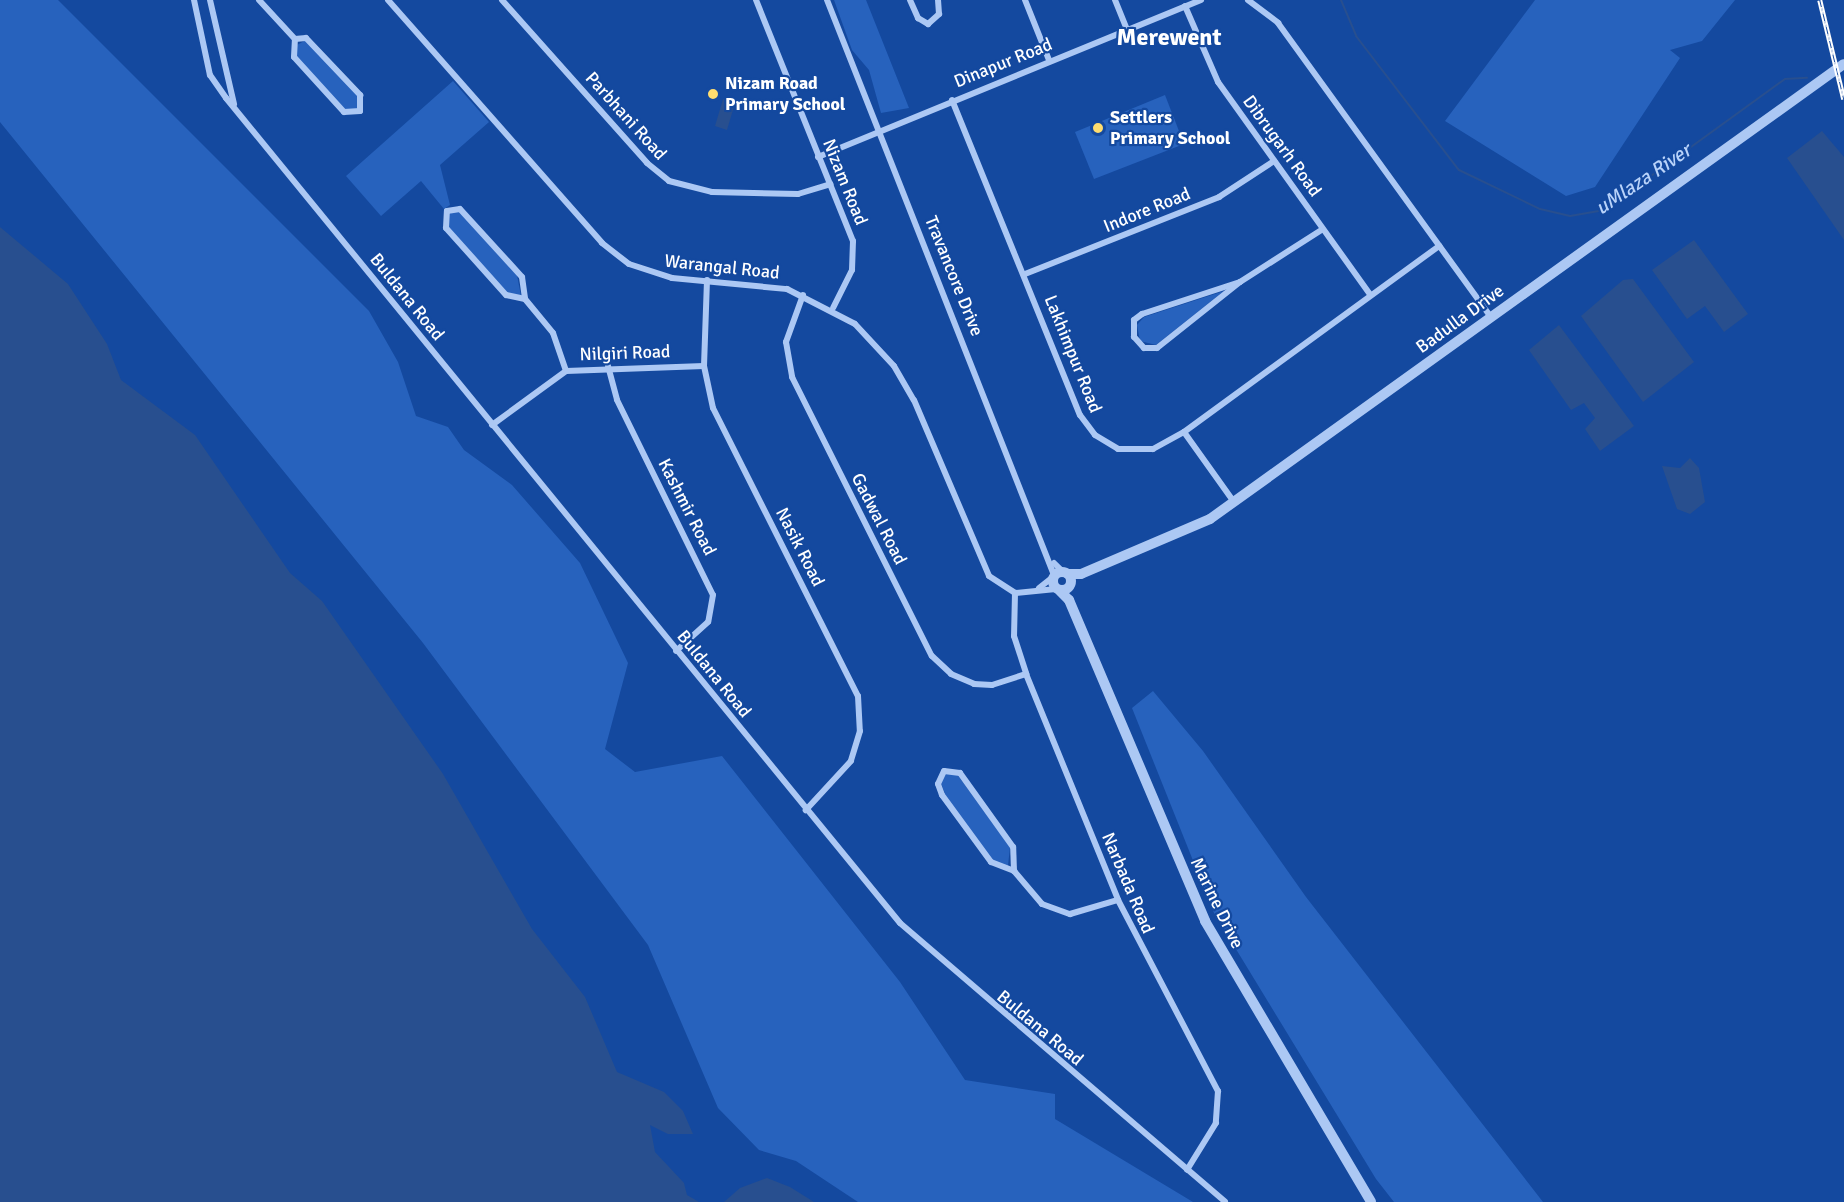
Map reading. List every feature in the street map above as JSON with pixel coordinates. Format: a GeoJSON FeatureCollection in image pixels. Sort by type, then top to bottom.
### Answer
{"type":"FeatureCollection","features":[{"type":"Feature","properties":{"kind":"street","name":"Buldana Road"},"geometry":{"type":"LineString","coordinates":[[194,0],[210,75],[236,110],[806,810],[937,960],[1225,1202]]}},
{"type":"Feature","properties":{"kind":"street","name":"Buldana Road"},"geometry":{"type":"LineString","coordinates":[[210,0],[236,110]]}},
{"type":"Feature","properties":{"kind":"street"},"geometry":{"type":"LineString","coordinates":[[259,0],[295,39],[314,42],[360,95],[360,111],[344,112],[294,57],[295,39]]}},
{"type":"Feature","properties":{"kind":"street","name":"Warangal Road"},"geometry":{"type":"LineString","coordinates":[[388,0],[602,243],[642,271],[707,280],[770,285],[803,295],[833,308],[869,337],[903,380],[983,566],[995,584],[1015,593]]}},
{"type":"Feature","properties":{"kind":"street","name":"Parbhani Road"},"geometry":{"type":"LineString","coordinates":[[502,0],[647,163],[669,181],[712,192],[798,194],[830,184]]}},
{"type":"Feature","properties":{"kind":"street","name":"Nizam Road"},"geometry":{"type":"LineString","coordinates":[[756,0],[830,184],[854,256],[833,308]]}},
{"type":"Feature","properties":{"kind":"street","name":"Travancore Drive"},"geometry":{"type":"LineString","coordinates":[[827,0],[1062,581]]}},
{"type":"Feature","properties":{"kind":"street"},"geometry":{"type":"LineString","coordinates":[[910,0],[918,18],[928,24],[939,14],[938,0]]}},
{"type":"Feature","properties":{"kind":"street"},"geometry":{"type":"LineString","coordinates":[[1025,0],[1049,60]]}},
{"type":"Feature","properties":{"kind":"street"},"geometry":{"type":"LineString","coordinates":[[1115,0],[1127,29]]}},
{"type":"Feature","properties":{"kind":"street","name":"Dinapur Road"},"geometry":{"type":"LineString","coordinates":[[818,157],[1049,60],[1201,0]]}},
{"type":"Feature","properties":{"kind":"street"},"geometry":{"type":"LineString","coordinates":[[1248,0],[1278,23],[1491,317]]}},
{"type":"Feature","properties":{"kind":"street","name":"Dibrugarh Road"},"geometry":{"type":"LineString","coordinates":[[1185,6],[1218,82],[1370,294]]}},
{"type":"Feature","properties":{"kind":"street","name":"Badulla Drive"},"geometry":{"type":"LineString","coordinates":[[1062,581],[1191,529],[1234,502],[1844,64]]}},
{"type":"Feature","properties":{"kind":"street","name":"Lakhimpur Road"},"geometry":{"type":"LineString","coordinates":[[952,100],[1025,274],[1080,415],[1095,435],[1131,452],[1153,449],[1184,432],[1370,294],[1439,246]]}},
{"type":"Feature","properties":{"kind":"street","name":"Indore Road"},"geometry":{"type":"LineString","coordinates":[[1025,274],[1219,197],[1274,161]]}},
{"type":"Feature","properties":{"kind":"street"},"geometry":{"type":"LineString","coordinates":[[525,299],[525,283],[515,269],[460,209],[447,211],[446,228],[506,295],[525,299],[553,333],[566,371]]}},
{"type":"Feature","properties":{"kind":"street"},"geometry":{"type":"LineString","coordinates":[[1240,282],[1142,314],[1134,320],[1134,337],[1144,348],[1157,348],[1240,282],[1323,229]]}},
{"type":"Feature","properties":{"kind":"street","name":"Nasik Road"},"geometry":{"type":"LineString","coordinates":[[707,280],[704,366],[718,419],[858,696],[860,730],[851,761],[806,810]]}},
{"type":"Feature","properties":{"kind":"street","name":"Gadwal Road"},"geometry":{"type":"LineString","coordinates":[[803,295],[786,342],[792,377],[932,656],[951,674],[974,684],[992,686],[1026,674]]}},
{"type":"Feature","properties":{"kind":"street","name":"Nilgiri Road"},"geometry":{"type":"LineString","coordinates":[[492,425],[566,371],[608,366],[704,366]]}},
{"type":"Feature","properties":{"kind":"street","name":"Kashmir Road"},"geometry":{"type":"LineString","coordinates":[[608,366],[617,400],[713,594],[708,622],[676,651]]}},
{"type":"Feature","properties":{"kind":"street"},"geometry":{"type":"LineString","coordinates":[[1184,432],[1234,502]]}},
{"type":"Feature","properties":{"kind":"street"},"geometry":{"type":"LineString","coordinates":[[1038,588],[1062,581]]}},
{"type":"Feature","properties":{"kind":"street"},"geometry":{"type":"LineString","coordinates":[[1015,593],[1062,581]]}},
{"type":"Feature","properties":{"kind":"street","name":"Marine Drive"},"geometry":{"type":"LineString","coordinates":[[1062,581],[1205,921],[1371,1202]]}},
{"type":"Feature","properties":{"kind":"street","name":"Narbada Road"},"geometry":{"type":"LineString","coordinates":[[1015,593],[1014,636],[1026,674],[1118,900],[1218,1091],[1216,1123],[1187,1170]]}},
{"type":"Feature","properties":{"kind":"street"},"geometry":{"type":"LineString","coordinates":[[1014,871],[1013,847],[960,773],[944,771],[938,784],[942,795],[991,862],[1014,871],[1037,900],[1061,913],[1080,914],[1118,900]]}},
{"type":"Feature","properties":{"kind":"shaded area"},"geometry":{"type":"Polygon","coordinates":[[[0,0],[58,0],[369,311],[398,362],[416,416],[448,427],[464,450],[512,485],[580,563],[628,663],[605,749],[635,772],[722,756],[900,982],[965,1080],[1055,1094],[1055,1119],[1193,1202],[858,1202],[796,1161],[759,1150],[718,1108],[648,945],[423,643],[0,122],[0,0]]]}},
{"type":"Feature","properties":{"kind":"shaded area"},"geometry":{"type":"Polygon","coordinates":[[[834,0],[866,0],[909,108],[881,113],[869,70],[852,50],[834,0]]]}},
{"type":"Feature","properties":{"kind":"shaded area"},"geometry":{"type":"Polygon","coordinates":[[[1535,0],[1735,0],[1702,41],[1670,50],[1680,58],[1595,187],[1566,196],[1445,121],[1535,0]]]}},
{"type":"Feature","properties":{"kind":"shaded area"},"geometry":{"type":"Polygon","coordinates":[[[306,40],[358,96],[358,109],[344,110],[296,56],[297,45],[306,40]]]}},
{"type":"Feature","properties":{"kind":"shaded area"},"geometry":{"type":"Polygon","coordinates":[[[453,81],[489,122],[440,165],[450,205],[444,209],[421,181],[381,216],[346,176],[453,81]]]}},
{"type":"Feature","properties":{"kind":"shaded area"},"geometry":{"type":"Polygon","coordinates":[[[1165,95],[1184,144],[1094,179],[1075,132],[1165,95]]]}},
{"type":"Feature","properties":{"kind":"shaded area"},"geometry":{"type":"Polygon","coordinates":[[[723,99],[735,103],[727,130],[715,126],[723,99]]]}},
{"type":"Feature","properties":{"kind":"shaded area"},"geometry":{"type":"Polygon","coordinates":[[[1822,131],[1844,157],[1844,240],[1787,158],[1822,131]]]}},
{"type":"Feature","properties":{"kind":"shaded area"},"geometry":{"type":"Polygon","coordinates":[[[448,212],[460,212],[517,275],[521,296],[510,296],[448,227],[448,212]]]}},
{"type":"Feature","properties":{"kind":"shaded area"},"geometry":{"type":"Polygon","coordinates":[[[0,227],[68,284],[107,344],[121,380],[195,435],[290,573],[322,601],[443,774],[532,929],[585,997],[617,1072],[664,1092],[683,1111],[693,1134],[668,1134],[650,1125],[655,1152],[684,1183],[687,1195],[699,1202],[0,1202],[0,227]]]}},
{"type":"Feature","properties":{"kind":"shaded area"},"geometry":{"type":"Polygon","coordinates":[[[1694,240],[1748,314],[1724,332],[1705,306],[1687,319],[1652,270],[1694,240]]]}},
{"type":"Feature","properties":{"kind":"shaded area"},"geometry":{"type":"Polygon","coordinates":[[[1633,279],[1694,362],[1643,402],[1581,316],[1623,280],[1633,279]]]}},
{"type":"Feature","properties":{"kind":"shaded area"},"geometry":{"type":"Polygon","coordinates":[[[1224,291],[1156,345],[1140,341],[1137,325],[1144,317],[1224,291]]]}},
{"type":"Feature","properties":{"kind":"shaded area"},"geometry":{"type":"Polygon","coordinates":[[[1559,325],[1634,426],[1600,451],[1585,429],[1595,418],[1584,403],[1571,410],[1529,350],[1559,325]]]}},
{"type":"Feature","properties":{"kind":"shaded area"},"geometry":{"type":"Polygon","coordinates":[[[1690,458],[1699,468],[1705,502],[1690,514],[1677,509],[1662,466],[1680,468],[1690,458]]]}},
{"type":"Feature","properties":{"kind":"shaded area"},"geometry":{"type":"Polygon","coordinates":[[[1153,691],[1203,751],[1306,897],[1543,1202],[1394,1202],[1376,1179],[1214,913],[1132,708],[1153,691]]]}},
{"type":"Feature","properties":{"kind":"shaded area"},"geometry":{"type":"Polygon","coordinates":[[[946,772],[957,774],[1010,847],[1008,866],[995,864],[946,797],[940,780],[946,772]]]}},
{"type":"Feature","properties":{"kind":"shaded area"},"geometry":{"type":"Polygon","coordinates":[[[767,1178],[790,1187],[814,1202],[724,1202],[740,1188],[767,1178]]]}},
{"type":"Feature","properties":{"kind":"waterway","name":"uMlaza River"},"geometry":{"type":"LineString","coordinates":[[1341,0],[1356,36],[1459,170],[1540,209],[1570,216],[1604,210],[1785,79],[1807,78]]}},
{"type":"Feature","properties":{"kind":"railway"},"geometry":{"type":"LineString","coordinates":[[1820,0],[1844,99]]}},
{"type":"Feature","properties":{"kind":"place","name":"Nizam Road Primary School"},"geometry":{"type":"Point","coordinates":[713,94]}},
{"type":"Feature","properties":{"kind":"place","name":"Settlers Primary School"},"geometry":{"type":"Point","coordinates":[1098,128]}},
{"type":"Feature","properties":{"kind":"district","name":"Merewent"},"geometry":{"type":"Point","coordinates":[1169,38]}}]}
